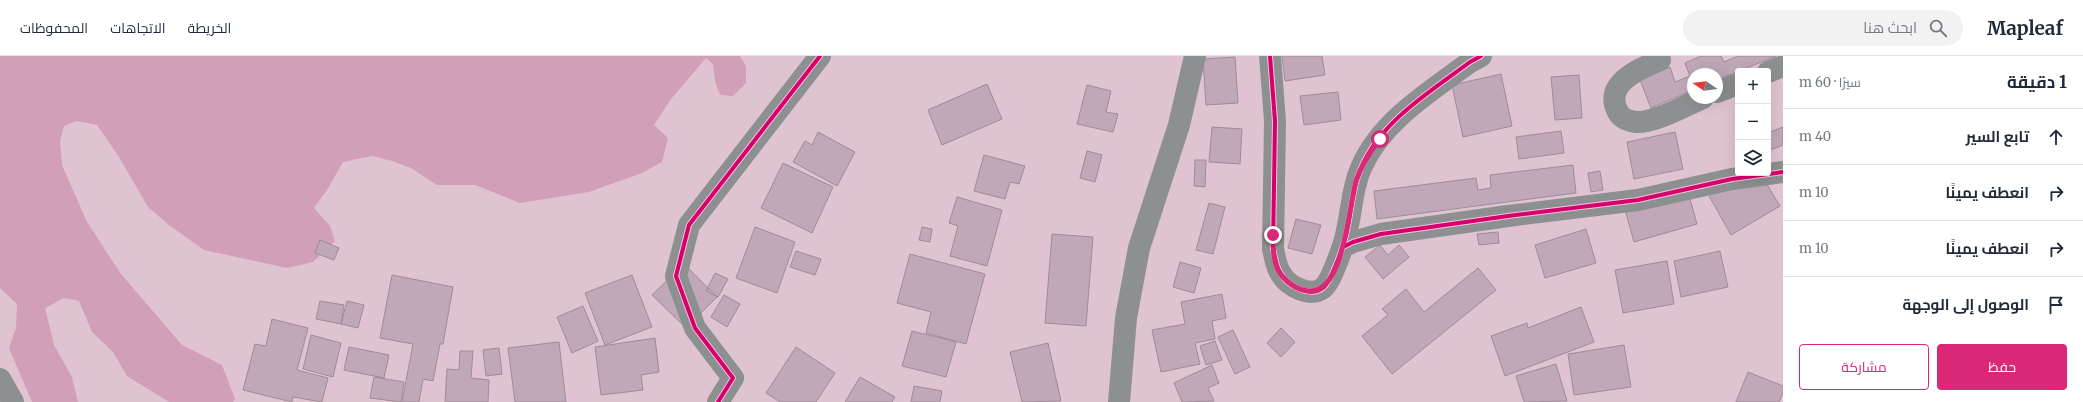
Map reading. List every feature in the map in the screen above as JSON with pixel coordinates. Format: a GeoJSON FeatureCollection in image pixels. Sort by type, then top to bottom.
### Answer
{"type":"FeatureCollection","features":[{"type":"Feature","properties":{"kind":"street"},"geometry":{"type":"LineString","coordinates":[[718,402],[733,378],[695,328],[676,276],[689,225],[820,56]]}},
{"type":"Feature","properties":{"kind":"street"},"geometry":{"type":"LineString","coordinates":[[1119,402],[1122,357],[1132,281],[1139,248],[1179,125],[1195,56]]}},
{"type":"Feature","properties":{"kind":"street"},"geometry":{"type":"LineString","coordinates":[[1270,56],[1275,121],[1273,242],[1276,264],[1281,274],[1296,288],[1314,292],[1322,288],[1329,280],[1343,247],[1356,183],[1361,168],[1380,139],[1406,111],[1430,91],[1481,56]]}},
{"type":"Feature","properties":{"kind":"street"},"geometry":{"type":"LineString","coordinates":[[1660,60],[1634,72],[1620,83],[1617,90],[1615,105],[1621,116],[1626,120],[1643,122],[1688,104]]}},
{"type":"Feature","properties":{"kind":"street"},"geometry":{"type":"LineString","coordinates":[[1771,71],[1783,66]]}},
{"type":"Feature","properties":{"kind":"street"},"geometry":{"type":"LineString","coordinates":[[1723,90],[1735,85]]}},
{"type":"Feature","properties":{"kind":"street"},"geometry":{"type":"LineString","coordinates":[[1343,247],[1354,242],[1382,234],[1508,216],[1638,200],[1732,179],[1783,172]]}},
{"type":"Feature","properties":{"kind":"street"},"geometry":{"type":"LineString","coordinates":[[0,379],[13,402]]}},
{"type":"Feature","properties":{"kind":"shaded area"},"geometry":{"type":"Polygon","coordinates":[[[0,56],[740,56],[746,66],[746,83],[733,96],[720,95],[715,81],[713,64],[706,58],[671,99],[654,125],[668,138],[662,162],[642,173],[589,192],[520,203],[475,185],[437,185],[411,168],[372,156],[343,162],[327,190],[314,208],[330,226],[335,241],[313,262],[287,268],[204,250],[169,225],[148,207],[119,157],[97,125],[77,121],[64,126],[60,141],[62,165],[87,222],[121,274],[182,345],[222,365],[235,399],[233,402],[169,402],[127,376],[113,352],[92,332],[79,301],[64,298],[45,308],[54,345],[72,377],[78,402],[32,402],[9,348],[16,328],[17,304],[0,288],[0,56]]]}},
{"type":"Feature","properties":{"kind":"building"},"geometry":{"type":"Polygon","coordinates":[[[1282,56],[1322,56],[1325,75],[1285,81],[1282,56]]]}},
{"type":"Feature","properties":{"kind":"building"},"geometry":{"type":"Polygon","coordinates":[[[1701,56],[1721,56],[1724,62],[1738,56],[1776,56],[1746,68],[1735,68],[1735,73],[1723,78],[1723,68],[1687,68],[1685,63],[1701,56]]]}},
{"type":"Feature","properties":{"kind":"building"},"geometry":{"type":"Polygon","coordinates":[[[1235,57],[1238,103],[1206,105],[1203,59],[1235,57]]]}},
{"type":"Feature","properties":{"kind":"building"},"geometry":{"type":"Polygon","coordinates":[[[1670,67],[1675,82],[1687,77],[1687,93],[1651,108],[1640,80],[1670,67]]]}},
{"type":"Feature","properties":{"kind":"building"},"geometry":{"type":"Polygon","coordinates":[[[1501,74],[1512,126],[1463,137],[1452,85],[1501,74]]]}},
{"type":"Feature","properties":{"kind":"building"},"geometry":{"type":"Polygon","coordinates":[[[1579,75],[1582,118],[1555,120],[1551,77],[1579,75]]]}},
{"type":"Feature","properties":{"kind":"building"},"geometry":{"type":"Polygon","coordinates":[[[987,84],[1002,119],[942,145],[928,110],[987,84]]]}},
{"type":"Feature","properties":{"kind":"building"},"geometry":{"type":"Polygon","coordinates":[[[1087,85],[1111,91],[1106,112],[1118,114],[1113,132],[1077,124],[1087,85]]]}},
{"type":"Feature","properties":{"kind":"building"},"geometry":{"type":"Polygon","coordinates":[[[1338,92],[1341,120],[1304,125],[1300,96],[1338,92]]]}},
{"type":"Feature","properties":{"kind":"building"},"geometry":{"type":"Polygon","coordinates":[[[1212,127],[1242,129],[1240,164],[1209,162],[1212,127]]]}},
{"type":"Feature","properties":{"kind":"building"},"geometry":{"type":"Polygon","coordinates":[[[1783,127],[1783,145],[1771,150],[1771,140],[1771,132],[1783,127]]]}},
{"type":"Feature","properties":{"kind":"building"},"geometry":{"type":"Polygon","coordinates":[[[1561,131],[1564,153],[1519,159],[1516,137],[1561,131]]]}},
{"type":"Feature","properties":{"kind":"building"},"geometry":{"type":"Polygon","coordinates":[[[818,132],[855,152],[837,186],[793,162],[805,141],[812,145],[818,132]]]}},
{"type":"Feature","properties":{"kind":"building"},"geometry":{"type":"Polygon","coordinates":[[[1675,132],[1683,169],[1634,179],[1627,142],[1675,132]]]}},
{"type":"Feature","properties":{"kind":"building"},"geometry":{"type":"Polygon","coordinates":[[[1087,151],[1102,155],[1095,182],[1080,178],[1087,151]]]}},
{"type":"Feature","properties":{"kind":"building"},"geometry":{"type":"Polygon","coordinates":[[[984,155],[1025,166],[1019,184],[1010,182],[1005,199],[974,191],[984,155]]]}},
{"type":"Feature","properties":{"kind":"building"},"geometry":{"type":"Polygon","coordinates":[[[1195,160],[1206,160],[1205,187],[1194,186],[1195,160]]]}},
{"type":"Feature","properties":{"kind":"building"},"geometry":{"type":"Polygon","coordinates":[[[783,163],[833,187],[812,233],[761,208],[783,163]]]}},
{"type":"Feature","properties":{"kind":"building"},"geometry":{"type":"Polygon","coordinates":[[[1573,165],[1576,193],[1377,219],[1374,191],[1476,178],[1478,190],[1491,188],[1490,175],[1573,165]]]}},
{"type":"Feature","properties":{"kind":"building"},"geometry":{"type":"Polygon","coordinates":[[[1600,171],[1603,190],[1591,192],[1588,173],[1600,171]]]}},
{"type":"Feature","properties":{"kind":"building"},"geometry":{"type":"Polygon","coordinates":[[[1743,176],[1762,176],[1780,206],[1731,235],[1709,196],[1743,176]]]}},
{"type":"Feature","properties":{"kind":"building"},"geometry":{"type":"Polygon","coordinates":[[[1687,188],[1697,224],[1634,242],[1624,206],[1687,188]]]}},
{"type":"Feature","properties":{"kind":"building"},"geometry":{"type":"Polygon","coordinates":[[[957,197],[1002,210],[987,266],[950,256],[958,226],[949,223],[957,197]]]}},
{"type":"Feature","properties":{"kind":"building"},"geometry":{"type":"Polygon","coordinates":[[[1209,203],[1225,207],[1213,254],[1196,250],[1209,203]]]}},
{"type":"Feature","properties":{"kind":"building"},"geometry":{"type":"Polygon","coordinates":[[[1296,219],[1321,225],[1312,254],[1288,248],[1296,219]]]}},
{"type":"Feature","properties":{"kind":"building"},"geometry":{"type":"Polygon","coordinates":[[[755,227],[795,242],[777,293],[736,278],[755,227]]]}},
{"type":"Feature","properties":{"kind":"building"},"geometry":{"type":"Polygon","coordinates":[[[922,227],[932,229],[930,242],[919,240],[922,227]]]}},
{"type":"Feature","properties":{"kind":"building"},"geometry":{"type":"Polygon","coordinates":[[[1586,229],[1596,263],[1545,278],[1535,245],[1586,229]]]}},
{"type":"Feature","properties":{"kind":"building"},"geometry":{"type":"Polygon","coordinates":[[[1498,232],[1499,243],[1479,245],[1477,234],[1498,232]]]}},
{"type":"Feature","properties":{"kind":"building"},"geometry":{"type":"Polygon","coordinates":[[[1052,234],[1093,237],[1086,326],[1045,323],[1052,234]]]}},
{"type":"Feature","properties":{"kind":"building"},"geometry":{"type":"Polygon","coordinates":[[[320,240],[339,248],[334,260],[315,253],[320,240]]]}},
{"type":"Feature","properties":{"kind":"building"},"geometry":{"type":"Polygon","coordinates":[[[1380,245],[1388,255],[1399,245],[1409,257],[1383,279],[1365,257],[1380,245]]]}},
{"type":"Feature","properties":{"kind":"building"},"geometry":{"type":"Polygon","coordinates":[[[796,251],[821,259],[815,275],[790,267],[796,251]]]}},
{"type":"Feature","properties":{"kind":"building"},"geometry":{"type":"Polygon","coordinates":[[[1720,251],[1728,287],[1681,297],[1674,261],[1720,251]]]}},
{"type":"Feature","properties":{"kind":"building"},"geometry":{"type":"Polygon","coordinates":[[[910,254],[985,274],[966,344],[926,333],[931,312],[897,303],[910,254]]]}},
{"type":"Feature","properties":{"kind":"building"},"geometry":{"type":"Polygon","coordinates":[[[1667,261],[1674,304],[1623,313],[1615,270],[1667,261]]]}},
{"type":"Feature","properties":{"kind":"building"},"geometry":{"type":"Polygon","coordinates":[[[1180,262],[1201,268],[1194,293],[1173,287],[1180,262]]]}},
{"type":"Feature","properties":{"kind":"building"},"geometry":{"type":"Polygon","coordinates":[[[684,264],[717,297],[686,328],[652,295],[684,264]]]}},
{"type":"Feature","properties":{"kind":"building"},"geometry":{"type":"Polygon","coordinates":[[[1478,268],[1496,290],[1392,374],[1362,336],[1388,315],[1382,309],[1406,289],[1424,312],[1478,268]]]}},
{"type":"Feature","properties":{"kind":"building"},"geometry":{"type":"Polygon","coordinates":[[[715,273],[728,279],[718,297],[706,291],[715,273]]]}},
{"type":"Feature","properties":{"kind":"building"},"geometry":{"type":"Polygon","coordinates":[[[392,275],[453,287],[443,344],[440,344],[433,381],[423,379],[419,402],[402,402],[413,344],[380,338],[392,275]]]}},
{"type":"Feature","properties":{"kind":"building"},"geometry":{"type":"Polygon","coordinates":[[[632,275],[652,327],[605,345],[585,293],[632,275]]]}},
{"type":"Feature","properties":{"kind":"building"},"geometry":{"type":"Polygon","coordinates":[[[1222,294],[1226,318],[1212,321],[1215,339],[1195,343],[1200,364],[1161,372],[1152,330],[1185,324],[1181,302],[1222,294]]]}},
{"type":"Feature","properties":{"kind":"building"},"geometry":{"type":"Polygon","coordinates":[[[724,295],[740,304],[727,327],[711,317],[724,295]]]}},
{"type":"Feature","properties":{"kind":"building"},"geometry":{"type":"Polygon","coordinates":[[[320,301],[344,305],[341,324],[316,319],[320,301]]]}},
{"type":"Feature","properties":{"kind":"building"},"geometry":{"type":"Polygon","coordinates":[[[347,301],[364,305],[358,328],[341,324],[347,301]]]}},
{"type":"Feature","properties":{"kind":"building"},"geometry":{"type":"Polygon","coordinates":[[[583,306],[598,341],[572,353],[557,317],[583,306]]]}},
{"type":"Feature","properties":{"kind":"building"},"geometry":{"type":"Polygon","coordinates":[[[1581,307],[1594,342],[1505,376],[1491,336],[1527,323],[1528,328],[1581,307]]]}},
{"type":"Feature","properties":{"kind":"building"},"geometry":{"type":"Polygon","coordinates":[[[272,319],[308,328],[297,370],[328,378],[322,402],[293,397],[292,402],[243,390],[255,344],[266,346],[272,319]]]}},
{"type":"Feature","properties":{"kind":"building"},"geometry":{"type":"Polygon","coordinates":[[[1281,328],[1295,342],[1281,357],[1267,343],[1281,328]]]}},
{"type":"Feature","properties":{"kind":"building"},"geometry":{"type":"Polygon","coordinates":[[[1233,330],[1250,367],[1235,374],[1218,337],[1233,330]]]}},
{"type":"Feature","properties":{"kind":"building"},"geometry":{"type":"Polygon","coordinates":[[[912,331],[956,342],[946,377],[902,366],[912,331]]]}},
{"type":"Feature","properties":{"kind":"building"},"geometry":{"type":"Polygon","coordinates":[[[311,335],[341,343],[333,377],[303,369],[311,335]]]}},
{"type":"Feature","properties":{"kind":"building"},"geometry":{"type":"Polygon","coordinates":[[[655,338],[659,372],[641,375],[643,390],[601,395],[595,347],[655,338]]]}},
{"type":"Feature","properties":{"kind":"building"},"geometry":{"type":"Polygon","coordinates":[[[1215,341],[1222,360],[1206,365],[1200,346],[1215,341]]]}},
{"type":"Feature","properties":{"kind":"building"},"geometry":{"type":"Polygon","coordinates":[[[559,342],[566,402],[515,402],[508,348],[559,342]]]}},
{"type":"Feature","properties":{"kind":"building"},"geometry":{"type":"Polygon","coordinates":[[[1048,343],[1061,401],[1022,402],[1010,352],[1048,343]]]}},
{"type":"Feature","properties":{"kind":"building"},"geometry":{"type":"Polygon","coordinates":[[[1624,345],[1631,387],[1574,395],[1568,354],[1624,345]]]}},
{"type":"Feature","properties":{"kind":"building"},"geometry":{"type":"Polygon","coordinates":[[[349,347],[389,355],[384,378],[344,370],[349,347]]]}},
{"type":"Feature","properties":{"kind":"building"},"geometry":{"type":"Polygon","coordinates":[[[796,347],[835,373],[816,402],[780,402],[766,393],[796,347]]]}},
{"type":"Feature","properties":{"kind":"building"},"geometry":{"type":"Polygon","coordinates":[[[499,348],[502,374],[486,376],[483,350],[499,348]]]}},
{"type":"Feature","properties":{"kind":"building"},"geometry":{"type":"Polygon","coordinates":[[[460,351],[473,351],[471,378],[489,380],[488,402],[445,402],[447,369],[459,370],[460,351]]]}},
{"type":"Feature","properties":{"kind":"building"},"geometry":{"type":"Polygon","coordinates":[[[1556,364],[1567,401],[1524,402],[1516,376],[1556,364]]]}},
{"type":"Feature","properties":{"kind":"building"},"geometry":{"type":"Polygon","coordinates":[[[1212,365],[1219,383],[1208,388],[1214,401],[1182,402],[1174,383],[1212,365]]]}},
{"type":"Feature","properties":{"kind":"building"},"geometry":{"type":"Polygon","coordinates":[[[1748,372],[1783,386],[1783,393],[1779,402],[1736,402],[1748,372]]]}},
{"type":"Feature","properties":{"kind":"building"},"geometry":{"type":"Polygon","coordinates":[[[374,377],[404,382],[401,402],[370,398],[374,377]]]}},
{"type":"Feature","properties":{"kind":"building"},"geometry":{"type":"Polygon","coordinates":[[[860,377],[895,397],[892,402],[845,402],[860,377]]]}},
{"type":"Feature","properties":{"kind":"building"},"geometry":{"type":"Polygon","coordinates":[[[914,386],[942,391],[940,402],[911,402],[914,386]]]}},
{"type":"Feature","properties":{"kind":"cycle path"},"geometry":{"type":"LineString","coordinates":[[718,402],[733,378],[695,328],[676,276],[689,225],[820,56]]}},
{"type":"Feature","properties":{"kind":"cycle path"},"geometry":{"type":"LineString","coordinates":[[1270,56],[1275,121],[1273,249],[1278,268],[1284,278],[1294,286],[1312,292],[1318,291],[1325,286],[1337,262],[1346,235],[1358,176],[1370,151],[1394,121],[1408,108],[1470,62],[1481,56]]}},
{"type":"Feature","properties":{"kind":"cycle path"},"geometry":{"type":"LineString","coordinates":[[1343,247],[1353,242],[1381,234],[1638,200],[1732,179],[1783,172]]}},
{"type":"Feature","properties":{"kind":"route"},"geometry":{"type":"LineString","coordinates":[[1273,235],[1273,248],[1276,264],[1281,274],[1288,282],[1296,288],[1306,291],[1314,292],[1322,288],[1329,280],[1343,247],[1356,183],[1361,168],[1368,154],[1380,139]]}}]}
